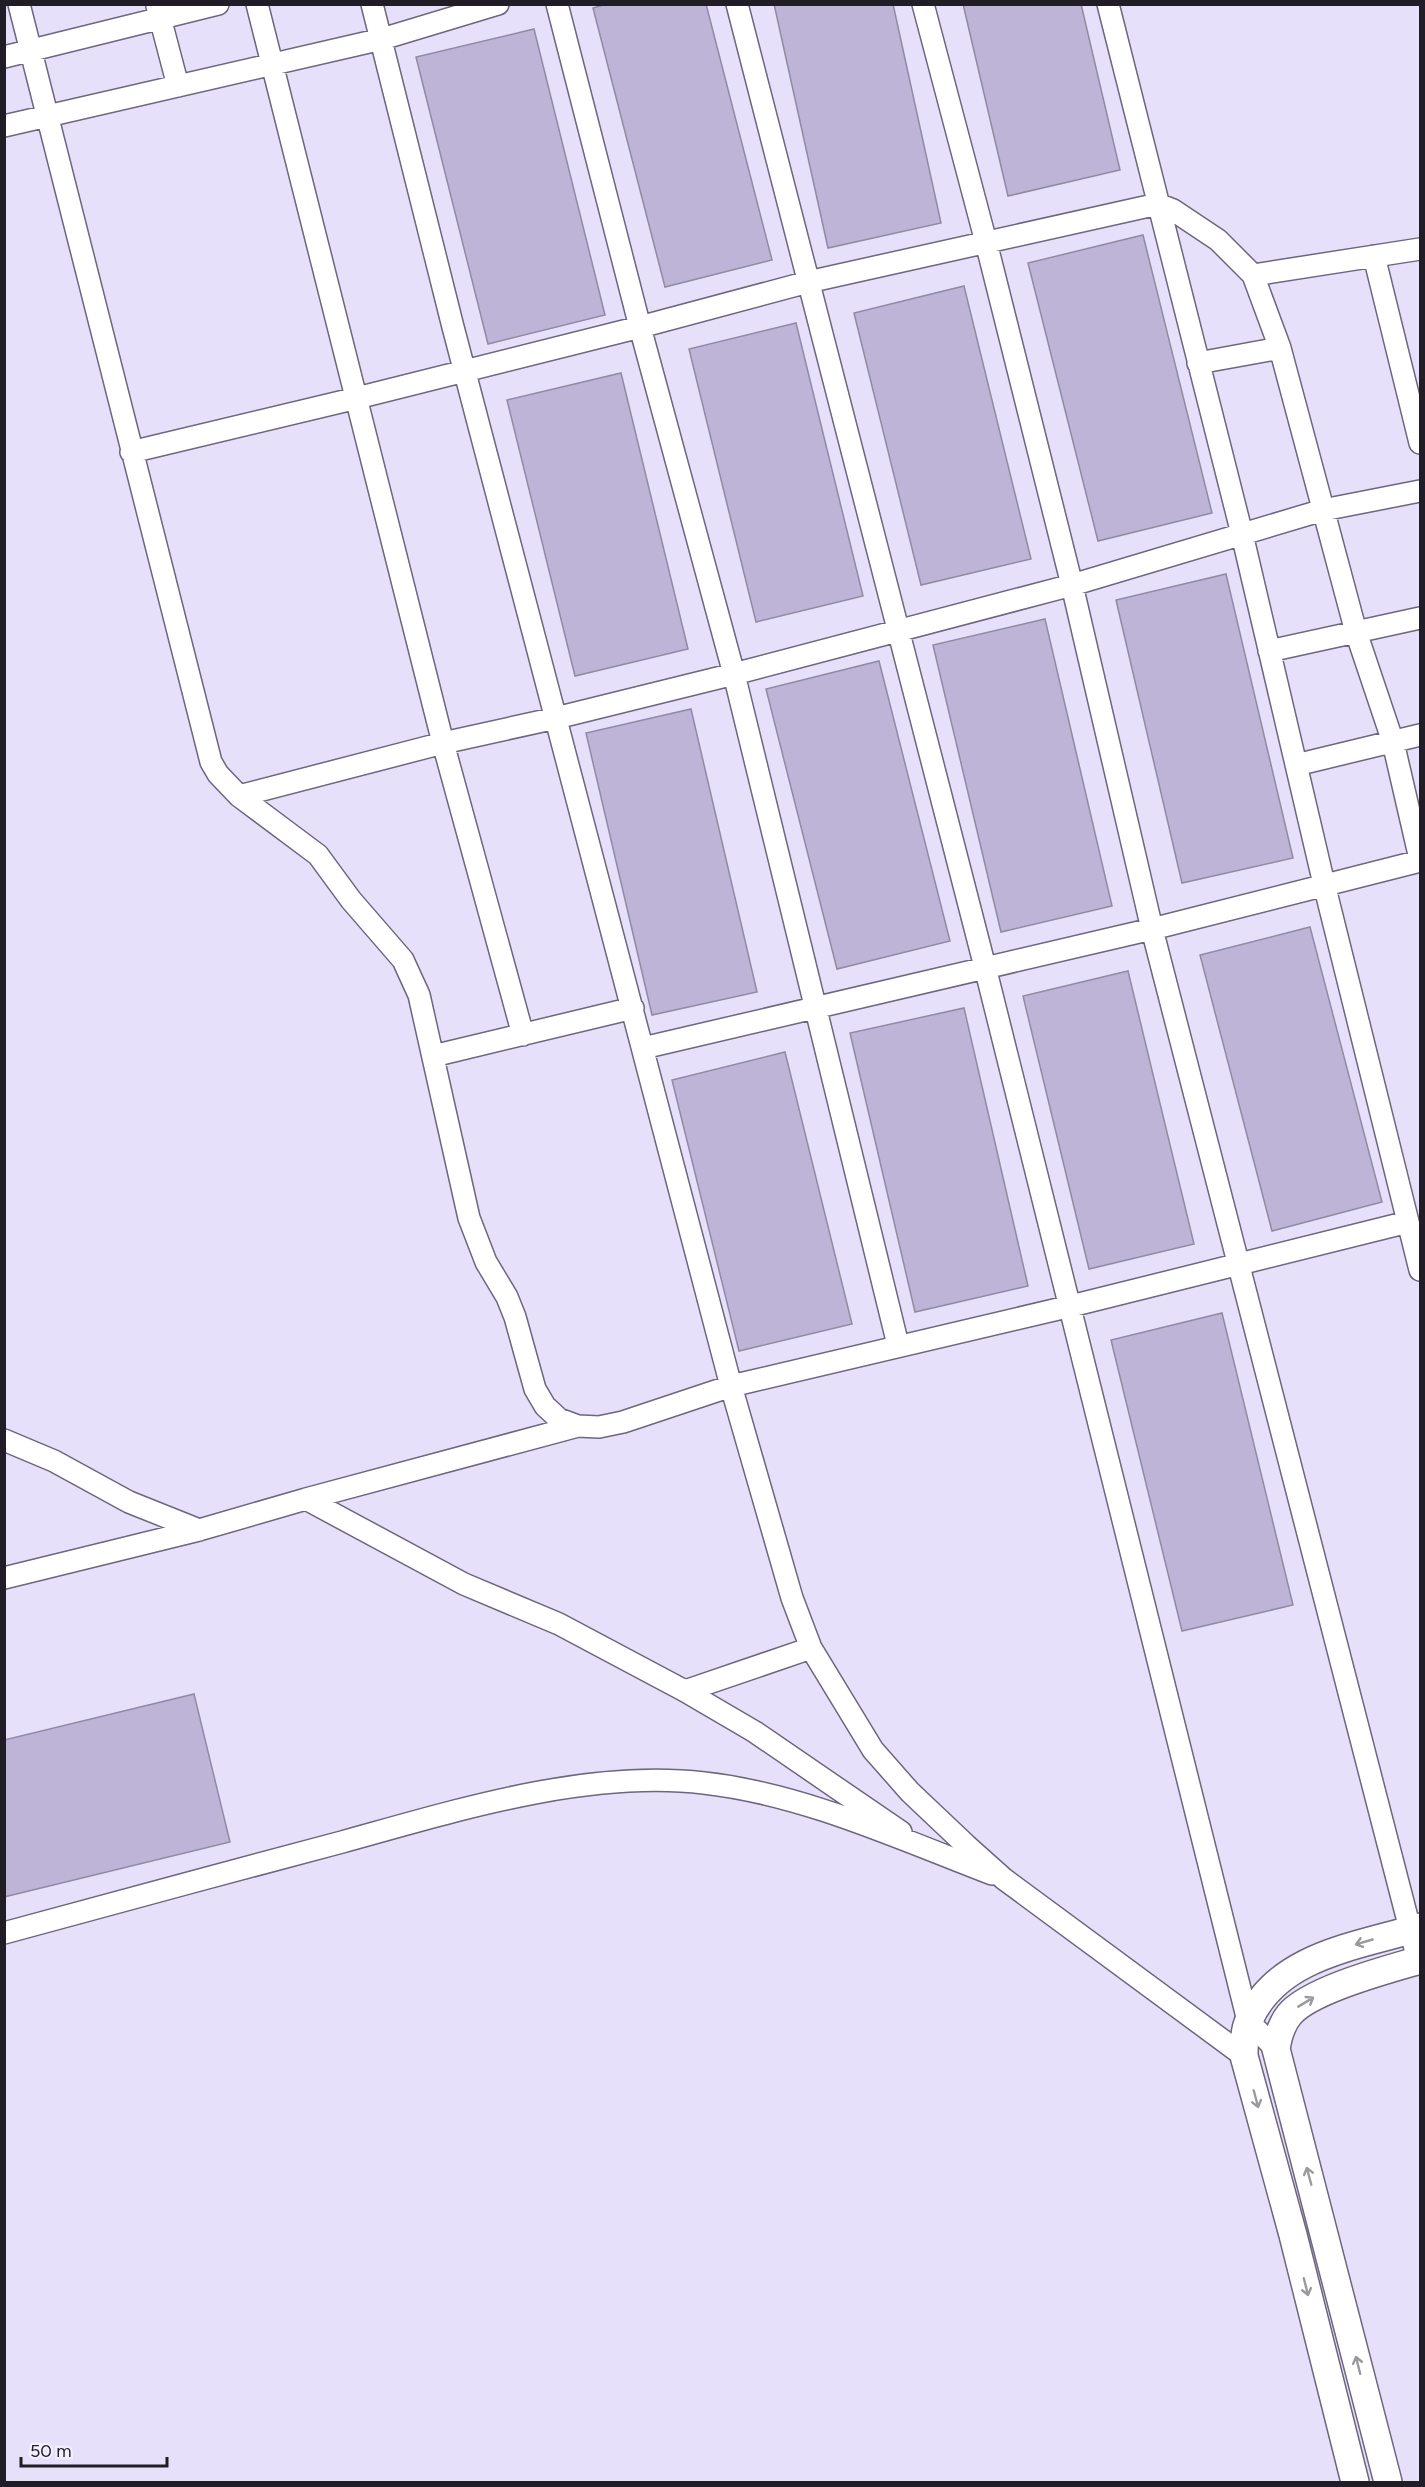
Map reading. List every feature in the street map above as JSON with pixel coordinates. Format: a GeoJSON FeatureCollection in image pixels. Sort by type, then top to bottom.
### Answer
{"type":"FeatureCollection","features":[{"type":"Feature","properties":{"kind":"main road"},"geometry":{"type":"LineString","coordinates":[[1355,2482],[1244,2056],[1248,2021],[1258,2005],[1272,1989],[1305,1964],[1362,1942],[1416,1928]]}},
{"type":"Feature","properties":{"kind":"main road"},"geometry":{"type":"LineString","coordinates":[[1388,2482],[1276,2049],[1280,2031],[1289,2015],[1299,2005],[1336,1988],[1419,1960]]}},
{"type":"Feature","properties":{"kind":"main road"},"geometry":{"type":"LineString","coordinates":[[1339,2418],[1369,2410]]}},
{"type":"Feature","properties":{"kind":"street"},"geometry":{"type":"LineString","coordinates":[[19,4],[206,750],[218,774],[239,796],[318,855],[351,900],[403,960],[419,995],[476,1242],[515,1317],[535,1389],[544,1406],[559,1419],[578,1426],[599,1427],[623,1422],[731,1386],[1071,1306],[1408,1222]]}},
{"type":"Feature","properties":{"kind":"street"},"geometry":{"type":"LineString","coordinates":[[4,57],[32,51],[158,11],[218,4]]}},
{"type":"Feature","properties":{"kind":"street"},"geometry":{"type":"LineString","coordinates":[[257,4],[443,743],[523,1035]]}},
{"type":"Feature","properties":{"kind":"street"},"geometry":{"type":"LineString","coordinates":[[372,4],[465,371],[731,1386],[792,1598],[811,1648],[873,1750],[910,1792],[1004,1879],[1244,2056]]}},
{"type":"Feature","properties":{"kind":"street"},"geometry":{"type":"LineString","coordinates":[[4,126],[382,39],[498,4]]}},
{"type":"Feature","properties":{"kind":"street"},"geometry":{"type":"LineString","coordinates":[[557,4],[640,327],[734,674],[898,1345]]}},
{"type":"Feature","properties":{"kind":"street"},"geometry":{"type":"LineString","coordinates":[[736,4],[985,967],[1248,2021],[1276,2049]]}},
{"type":"Feature","properties":{"kind":"street"},"geometry":{"type":"LineString","coordinates":[[923,4],[986,242],[1072,585],[1152,929],[1238,1263],[1416,1928],[1419,1960]]}},
{"type":"Feature","properties":{"kind":"street"},"geometry":{"type":"LineString","coordinates":[[1108,4],[1242,534],[1324,884],[1408,1222],[1417,1246],[1420,1270]]}},
{"type":"Feature","properties":{"kind":"street"},"geometry":{"type":"LineString","coordinates":[[158,11],[178,86]]}},
{"type":"Feature","properties":{"kind":"street"},"geometry":{"type":"LineString","coordinates":[[131,452],[357,399],[808,282],[1158,204],[1173,210],[1218,240],[1253,275],[1280,348],[1356,632],[1393,742],[1420,860],[1152,929],[643,1048]]}},
{"type":"Feature","properties":{"kind":"street"},"geometry":{"type":"LineString","coordinates":[[1253,275],[1420,249]]}},
{"type":"Feature","properties":{"kind":"street"},"geometry":{"type":"LineString","coordinates":[[1374,256],[1413,383],[1420,443]]}},
{"type":"Feature","properties":{"kind":"street"},"geometry":{"type":"LineString","coordinates":[[1198,363],[1280,348]]}},
{"type":"Feature","properties":{"kind":"street"},"geometry":{"type":"LineString","coordinates":[[239,796],[443,743],[734,674],[1072,585],[1323,510],[1420,491]]}},
{"type":"Feature","properties":{"kind":"street"},"geometry":{"type":"LineString","coordinates":[[1269,651],[1420,618]]}},
{"type":"Feature","properties":{"kind":"street"},"geometry":{"type":"LineString","coordinates":[[1296,765],[1420,735]]}},
{"type":"Feature","properties":{"kind":"street"},"geometry":{"type":"LineString","coordinates":[[433,1056],[633,1008]]}},
{"type":"Feature","properties":{"kind":"street"},"geometry":{"type":"LineString","coordinates":[[4,1578],[199,1530],[578,1426]]}},
{"type":"Feature","properties":{"kind":"street"},"geometry":{"type":"LineString","coordinates":[[4,1440],[54,1461],[129,1502],[199,1530]]}},
{"type":"Feature","properties":{"kind":"street"},"geometry":{"type":"LineString","coordinates":[[306,1499],[464,1584],[559,1624],[685,1691],[764,1738],[924,1849]]}},
{"type":"Feature","properties":{"kind":"street"},"geometry":{"type":"LineString","coordinates":[[685,1691],[811,1648]]}},
{"type":"Feature","properties":{"kind":"street"},"geometry":{"type":"LineString","coordinates":[[4,1933],[417,1821],[549,1791],[593,1784],[671,1780],[736,1787],[803,1804],[1004,1879]]}},
{"type":"Feature","properties":{"kind":"building"},"geometry":{"type":"Polygon","coordinates":[[[607,4],[706,4],[772,260],[665,287],[593,8],[607,4]]]}},
{"type":"Feature","properties":{"kind":"building"},"geometry":{"type":"Polygon","coordinates":[[[774,4],[893,4],[941,223],[828,248],[774,4]]]}},
{"type":"Feature","properties":{"kind":"building"},"geometry":{"type":"Polygon","coordinates":[[[963,4],[1081,4],[1120,170],[1008,196],[963,4]]]}},
{"type":"Feature","properties":{"kind":"building"},"geometry":{"type":"Polygon","coordinates":[[[534,29],[605,315],[488,344],[416,57],[534,29]]]}},
{"type":"Feature","properties":{"kind":"building"},"geometry":{"type":"Polygon","coordinates":[[[1143,235],[1212,513],[1098,541],[1028,263],[1143,235]]]}},
{"type":"Feature","properties":{"kind":"building"},"geometry":{"type":"Polygon","coordinates":[[[964,286],[1031,559],[921,585],[854,313],[964,286]]]}},
{"type":"Feature","properties":{"kind":"building"},"geometry":{"type":"Polygon","coordinates":[[[796,323],[863,596],[756,622],[689,349],[796,323]]]}},
{"type":"Feature","properties":{"kind":"building"},"geometry":{"type":"Polygon","coordinates":[[[621,373],[688,649],[575,676],[507,400],[621,373]]]}},
{"type":"Feature","properties":{"kind":"building"},"geometry":{"type":"Polygon","coordinates":[[[1226,574],[1293,858],[1182,883],[1116,600],[1226,574]]]}},
{"type":"Feature","properties":{"kind":"building"},"geometry":{"type":"Polygon","coordinates":[[[1045,619],[1112,906],[1001,932],[933,645],[1045,619]]]}},
{"type":"Feature","properties":{"kind":"building"},"geometry":{"type":"Polygon","coordinates":[[[879,661],[950,941],[837,969],[766,689],[879,661]]]}},
{"type":"Feature","properties":{"kind":"building"},"geometry":{"type":"Polygon","coordinates":[[[691,709],[757,992],[652,1015],[586,733],[691,709]]]}},
{"type":"Feature","properties":{"kind":"building"},"geometry":{"type":"Polygon","coordinates":[[[1310,927],[1382,1202],[1272,1231],[1200,955],[1310,927]]]}},
{"type":"Feature","properties":{"kind":"building"},"geometry":{"type":"Polygon","coordinates":[[[1128,971],[1194,1244],[1089,1269],[1023,996],[1128,971]]]}},
{"type":"Feature","properties":{"kind":"building"},"geometry":{"type":"Polygon","coordinates":[[[964,1008],[1028,1286],[915,1312],[850,1033],[964,1008]]]}},
{"type":"Feature","properties":{"kind":"building"},"geometry":{"type":"Polygon","coordinates":[[[785,1052],[852,1324],[739,1351],[672,1080],[785,1052]]]}},
{"type":"Feature","properties":{"kind":"building"},"geometry":{"type":"Polygon","coordinates":[[[1222,1313],[1293,1605],[1182,1631],[1111,1340],[1222,1313]]]}},
{"type":"Feature","properties":{"kind":"building"},"geometry":{"type":"Polygon","coordinates":[[[194,1694],[230,1842],[4,1897],[4,1740],[194,1694]]]}}]}
